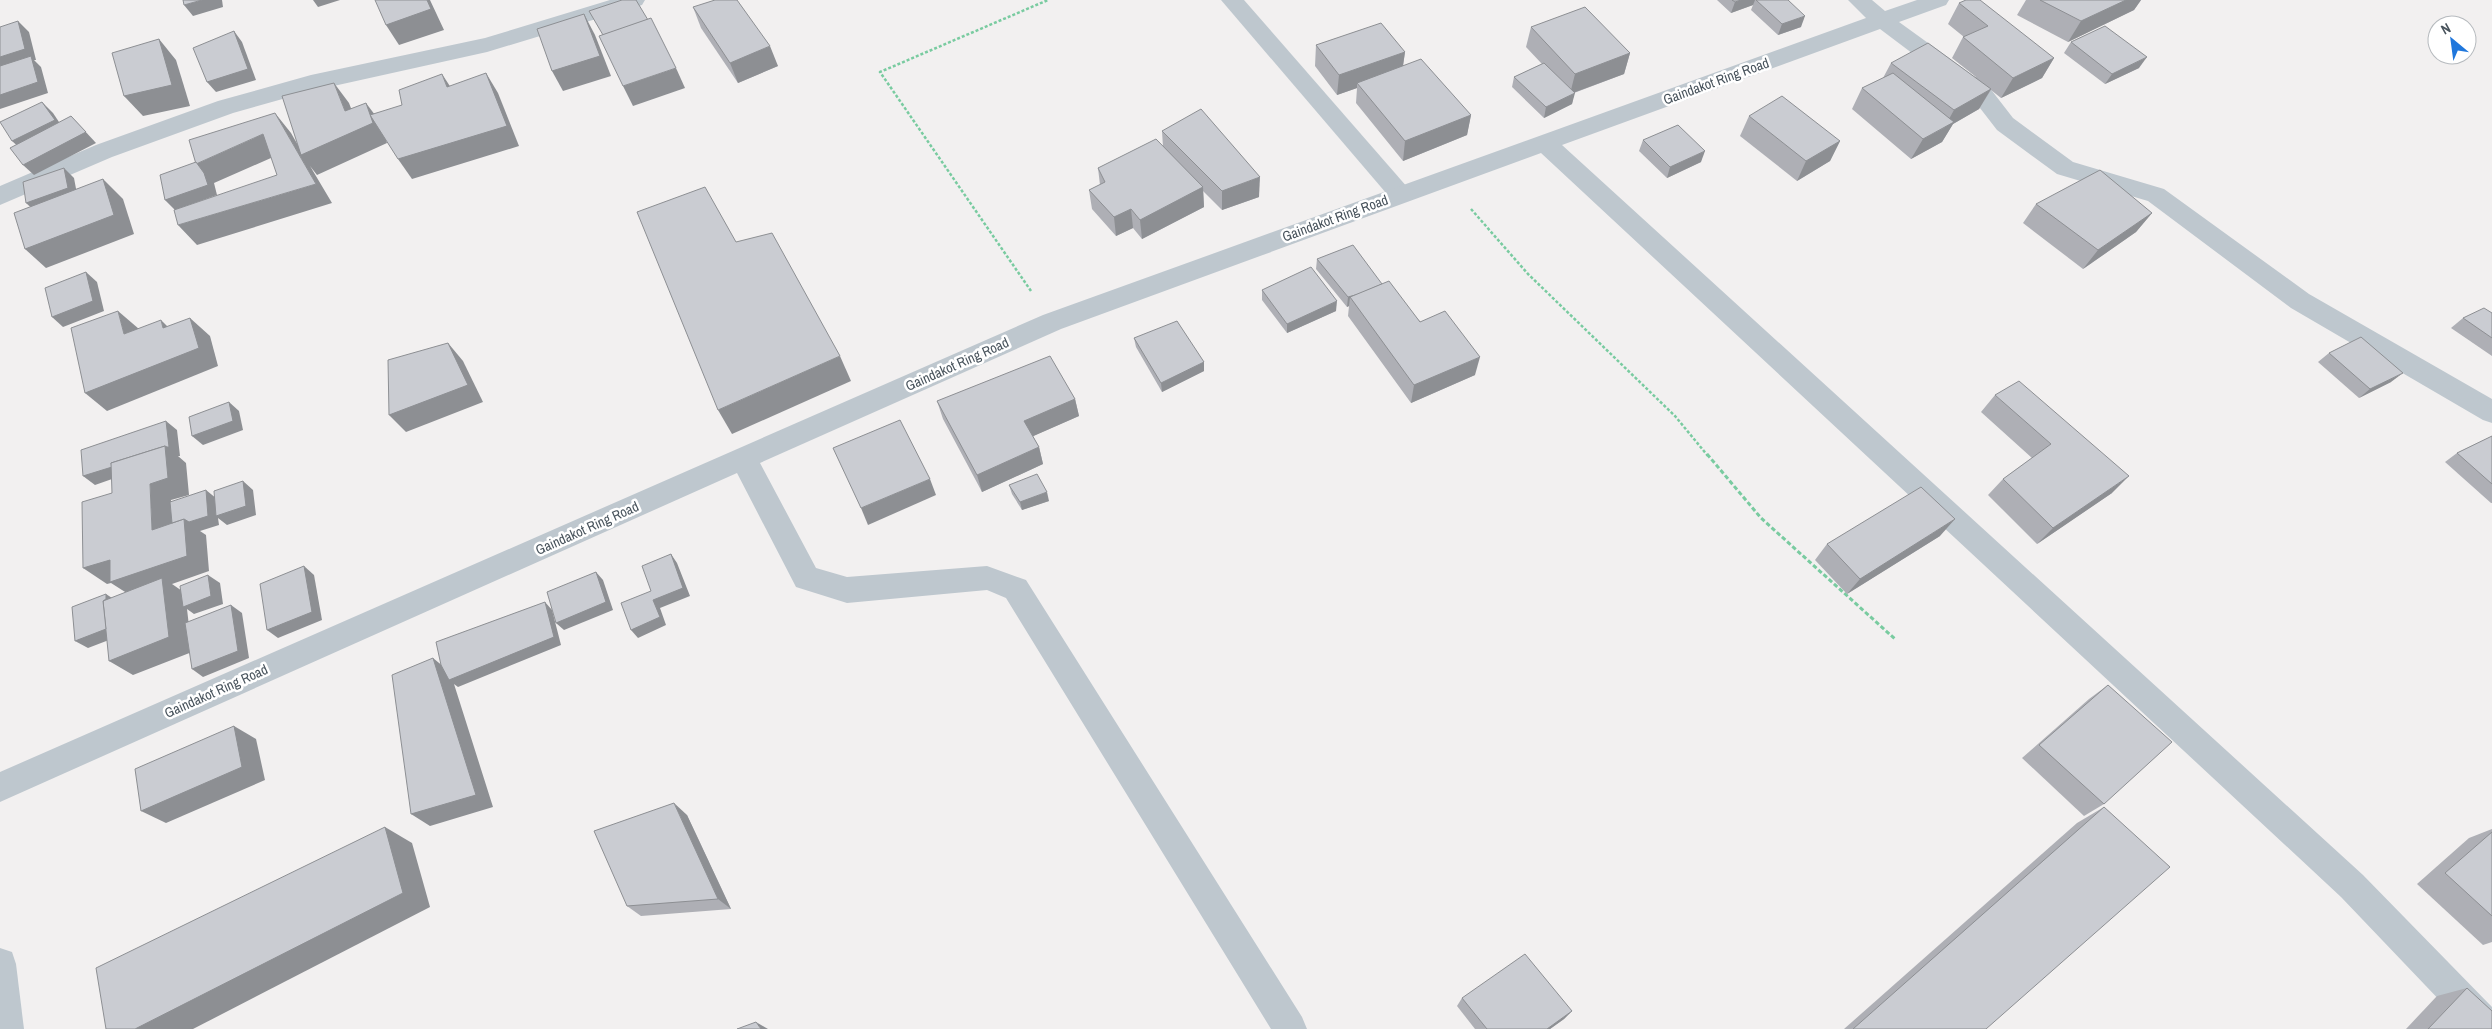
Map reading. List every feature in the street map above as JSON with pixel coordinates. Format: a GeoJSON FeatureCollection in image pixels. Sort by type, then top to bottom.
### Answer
{"type":"FeatureCollection","features":[{"type":"Feature","properties":{"kind":"street"},"geometry":{"type":"LineString","coordinates":[[0,196],[104,150],[226,107],[311,83],[487,45],[634,0]]}},
{"type":"Feature","properties":{"kind":"street"},"geometry":{"type":"LineString","coordinates":[[1232,0],[1400,194]]}},
{"type":"Feature","properties":{"kind":"street"},"geometry":{"type":"LineString","coordinates":[[1859,0],[1883,21],[1981,92],[2005,124],[2065,168],[2156,196],[2300,301],[2492,412]]}},
{"type":"Feature","properties":{"kind":"street","name":"Gaindakot Ring Road"},"geometry":{"type":"LineString","coordinates":[[0,787],[1052,322],[1938,0]]}},
{"type":"Feature","properties":{"kind":"street"},"geometry":{"type":"LineString","coordinates":[[1544,142],[2352,886],[2490,1029]]}},
{"type":"Feature","properties":{"kind":"street"},"geometry":{"type":"LineString","coordinates":[[743,458],[806,578],[847,590],[987,578],[1016,589],[1290,1029]]}},
{"type":"Feature","properties":{"kind":"street"},"geometry":{"type":"LineString","coordinates":[[0,964],[7,1029]]}},
{"type":"Feature","properties":{"kind":"path"},"geometry":{"type":"LineString","coordinates":[[1048,0],[880,72],[1052,322]]}},
{"type":"Feature","properties":{"kind":"path"},"geometry":{"type":"LineString","coordinates":[[1444,178],[1528,274],[1675,416],[1761,518],[1895,639]]}},
{"type":"Feature","properties":{"kind":"building"},"geometry":{"type":"Polygon","coordinates":[[[183,0],[202,0],[184,5],[183,0]]]}},
{"type":"Feature","properties":{"kind":"building"},"geometry":{"type":"Polygon","coordinates":[[[375,0],[427,0],[431,9],[386,25],[375,0]]]}},
{"type":"Feature","properties":{"kind":"building"},"geometry":{"type":"Polygon","coordinates":[[[622,0],[636,0],[648,20],[603,35],[589,11],[622,0]]]}},
{"type":"Feature","properties":{"kind":"building"},"geometry":{"type":"Polygon","coordinates":[[[715,0],[737,0],[770,46],[730,63],[693,7],[715,0]]]}},
{"type":"Feature","properties":{"kind":"building"},"geometry":{"type":"Polygon","coordinates":[[[1756,0],[1788,0],[1805,16],[1782,24],[1756,0]]]}},
{"type":"Feature","properties":{"kind":"building"},"geometry":{"type":"Polygon","coordinates":[[[1966,0],[1980,0],[2054,58],[2013,78],[1963,37],[1988,26],[1959,3],[1966,0]]]}},
{"type":"Feature","properties":{"kind":"building"},"geometry":{"type":"Polygon","coordinates":[[[2040,0],[2126,0],[2081,21],[2040,0]]]}},
{"type":"Feature","properties":{"kind":"building"},"geometry":{"type":"Polygon","coordinates":[[[1585,7],[1630,53],[1575,74],[1531,27],[1585,7]]]}},
{"type":"Feature","properties":{"kind":"building"},"geometry":{"type":"Polygon","coordinates":[[[584,14],[600,56],[552,71],[537,29],[584,14]]]}},
{"type":"Feature","properties":{"kind":"building"},"geometry":{"type":"Polygon","coordinates":[[[651,18],[676,68],[623,86],[599,36],[651,18]]]}},
{"type":"Feature","properties":{"kind":"building"},"geometry":{"type":"Polygon","coordinates":[[[18,21],[25,49],[0,57],[0,27],[18,21]]]}},
{"type":"Feature","properties":{"kind":"building"},"geometry":{"type":"Polygon","coordinates":[[[1381,23],[1405,52],[1339,75],[1316,45],[1381,23]]]}},
{"type":"Feature","properties":{"kind":"building"},"geometry":{"type":"Polygon","coordinates":[[[2105,26],[2147,57],[2112,74],[2071,42],[2105,26]]]}},
{"type":"Feature","properties":{"kind":"building"},"geometry":{"type":"Polygon","coordinates":[[[234,31],[248,69],[207,82],[193,48],[234,31]]]}},
{"type":"Feature","properties":{"kind":"building"},"geometry":{"type":"Polygon","coordinates":[[[159,39],[172,85],[124,96],[112,53],[159,39]]]}},
{"type":"Feature","properties":{"kind":"building"},"geometry":{"type":"Polygon","coordinates":[[[1928,43],[1991,89],[1954,110],[1891,63],[1928,43]]]}},
{"type":"Feature","properties":{"kind":"building"},"geometry":{"type":"Polygon","coordinates":[[[31,56],[38,82],[0,95],[0,66],[31,56]]]}},
{"type":"Feature","properties":{"kind":"building"},"geometry":{"type":"Polygon","coordinates":[[[1421,59],[1471,115],[1405,141],[1357,83],[1421,59]]]}},
{"type":"Feature","properties":{"kind":"building"},"geometry":{"type":"Polygon","coordinates":[[[1544,63],[1575,93],[1546,107],[1514,77],[1544,63]]]}},
{"type":"Feature","properties":{"kind":"building"},"geometry":{"type":"Polygon","coordinates":[[[486,73],[507,126],[398,159],[370,115],[402,105],[399,90],[442,74],[447,87],[486,73]]]}},
{"type":"Feature","properties":{"kind":"building"},"geometry":{"type":"Polygon","coordinates":[[[1893,73],[1954,122],[1923,139],[1862,88],[1893,73]]]}},
{"type":"Feature","properties":{"kind":"building"},"geometry":{"type":"Polygon","coordinates":[[[334,83],[345,111],[366,103],[373,123],[301,155],[282,96],[334,83]]]}},
{"type":"Feature","properties":{"kind":"building"},"geometry":{"type":"Polygon","coordinates":[[[1782,96],[1840,141],[1806,161],[1749,116],[1782,96]]]}},
{"type":"Feature","properties":{"kind":"building"},"geometry":{"type":"Polygon","coordinates":[[[42,102],[55,120],[12,141],[0,122],[42,102]]]}},
{"type":"Feature","properties":{"kind":"building"},"geometry":{"type":"Polygon","coordinates":[[[1201,109],[1260,177],[1222,191],[1162,131],[1201,109]]]}},
{"type":"Feature","properties":{"kind":"building"},"geometry":{"type":"Polygon","coordinates":[[[275,113],[316,184],[178,225],[174,210],[277,175],[263,134],[196,164],[189,140],[275,113]]]}},
{"type":"Feature","properties":{"kind":"building"},"geometry":{"type":"Polygon","coordinates":[[[71,116],[86,132],[23,165],[10,148],[71,116]]]}},
{"type":"Feature","properties":{"kind":"building"},"geometry":{"type":"Polygon","coordinates":[[[1678,125],[1705,151],[1670,167],[1643,140],[1678,125]]]}},
{"type":"Feature","properties":{"kind":"building"},"geometry":{"type":"Polygon","coordinates":[[[1156,139],[1203,187],[1140,220],[1131,209],[1114,217],[1089,190],[1105,182],[1098,168],[1156,139]]]}},
{"type":"Feature","properties":{"kind":"building"},"geometry":{"type":"Polygon","coordinates":[[[196,162],[204,173],[208,185],[165,200],[160,175],[196,162]]]}},
{"type":"Feature","properties":{"kind":"building"},"geometry":{"type":"Polygon","coordinates":[[[64,168],[68,188],[26,203],[23,182],[64,168]]]}},
{"type":"Feature","properties":{"kind":"building"},"geometry":{"type":"Polygon","coordinates":[[[2100,170],[2152,213],[2098,250],[2036,204],[2100,170]]]}},
{"type":"Feature","properties":{"kind":"building"},"geometry":{"type":"Polygon","coordinates":[[[103,179],[114,215],[25,249],[14,213],[103,179]]]}},
{"type":"Feature","properties":{"kind":"building"},"geometry":{"type":"Polygon","coordinates":[[[705,187],[736,242],[772,233],[840,356],[718,410],[637,212],[705,187]]]}},
{"type":"Feature","properties":{"kind":"building"},"geometry":{"type":"Polygon","coordinates":[[[1353,245],[1382,284],[1348,297],[1317,259],[1353,245]]]}},
{"type":"Feature","properties":{"kind":"building"},"geometry":{"type":"Polygon","coordinates":[[[1311,267],[1337,301],[1287,324],[1262,290],[1311,267]]]}},
{"type":"Feature","properties":{"kind":"building"},"geometry":{"type":"Polygon","coordinates":[[[86,272],[93,301],[52,317],[45,288],[86,272]]]}},
{"type":"Feature","properties":{"kind":"building"},"geometry":{"type":"Polygon","coordinates":[[[1389,281],[1420,322],[1445,311],[1480,357],[1414,385],[1350,297],[1389,281]]]}},
{"type":"Feature","properties":{"kind":"building"},"geometry":{"type":"Polygon","coordinates":[[[2484,308],[2492,313],[2492,338],[2463,318],[2484,308]]]}},
{"type":"Feature","properties":{"kind":"building"},"geometry":{"type":"Polygon","coordinates":[[[118,311],[124,334],[161,320],[163,328],[190,318],[199,348],[85,393],[71,328],[118,311]]]}},
{"type":"Feature","properties":{"kind":"building"},"geometry":{"type":"Polygon","coordinates":[[[1177,321],[1204,362],[1161,383],[1134,338],[1177,321]]]}},
{"type":"Feature","properties":{"kind":"building"},"geometry":{"type":"Polygon","coordinates":[[[2361,337],[2403,373],[2370,389],[2329,353],[2361,337]]]}},
{"type":"Feature","properties":{"kind":"building"},"geometry":{"type":"Polygon","coordinates":[[[448,343],[468,385],[389,415],[388,360],[448,343]]]}},
{"type":"Feature","properties":{"kind":"building"},"geometry":{"type":"Polygon","coordinates":[[[1050,356],[1075,399],[1024,421],[1039,447],[977,475],[937,401],[1050,356]]]}},
{"type":"Feature","properties":{"kind":"building"},"geometry":{"type":"Polygon","coordinates":[[[2019,381],[2129,476],[2053,528],[2003,479],[2051,444],[1995,395],[2019,381]]]}},
{"type":"Feature","properties":{"kind":"building"},"geometry":{"type":"Polygon","coordinates":[[[229,402],[233,421],[192,436],[189,417],[229,402]]]}},
{"type":"Feature","properties":{"kind":"building"},"geometry":{"type":"Polygon","coordinates":[[[900,420],[930,479],[861,508],[833,448],[900,420]]]}},
{"type":"Feature","properties":{"kind":"building"},"geometry":{"type":"Polygon","coordinates":[[[166,421],[169,447],[165,446],[111,463],[112,467],[83,476],[81,450],[166,421]]]}},
{"type":"Feature","properties":{"kind":"building"},"geometry":{"type":"Polygon","coordinates":[[[2492,436],[2492,484],[2457,453],[2492,436]]]}},
{"type":"Feature","properties":{"kind":"building"},"geometry":{"type":"Polygon","coordinates":[[[165,446],[168,478],[150,484],[152,530],[184,519],[187,556],[110,582],[110,560],[83,568],[82,502],[112,493],[111,463],[165,446]]]}},
{"type":"Feature","properties":{"kind":"building"},"geometry":{"type":"Polygon","coordinates":[[[1037,474],[1047,492],[1020,502],[1009,485],[1037,474]]]}},
{"type":"Feature","properties":{"kind":"building"},"geometry":{"type":"Polygon","coordinates":[[[243,481],[246,506],[216,516],[214,491],[243,481]]]}},
{"type":"Feature","properties":{"kind":"building"},"geometry":{"type":"Polygon","coordinates":[[[1921,487],[1955,519],[1860,579],[1827,544],[1921,487]]]}},
{"type":"Feature","properties":{"kind":"building"},"geometry":{"type":"Polygon","coordinates":[[[206,490],[208,516],[189,522],[184,519],[172,523],[170,502],[206,490]]]}},
{"type":"Feature","properties":{"kind":"building"},"geometry":{"type":"Polygon","coordinates":[[[671,554],[683,588],[653,600],[660,617],[631,630],[621,603],[651,591],[642,566],[671,554]]]}},
{"type":"Feature","properties":{"kind":"building"},"geometry":{"type":"Polygon","coordinates":[[[304,566],[312,612],[267,630],[260,584],[304,566]]]}},
{"type":"Feature","properties":{"kind":"building"},"geometry":{"type":"Polygon","coordinates":[[[596,572],[606,602],[556,623],[547,592],[596,572]]]}},
{"type":"Feature","properties":{"kind":"building"},"geometry":{"type":"Polygon","coordinates":[[[208,575],[211,596],[183,607],[180,586],[208,575]]]}},
{"type":"Feature","properties":{"kind":"building"},"geometry":{"type":"Polygon","coordinates":[[[162,578],[169,637],[109,661],[103,601],[162,578]]]}},
{"type":"Feature","properties":{"kind":"building"},"geometry":{"type":"Polygon","coordinates":[[[106,594],[106,599],[103,601],[106,629],[75,641],[72,607],[106,594]]]}},
{"type":"Feature","properties":{"kind":"building"},"geometry":{"type":"Polygon","coordinates":[[[545,602],[554,637],[449,680],[441,665],[436,642],[545,602]]]}},
{"type":"Feature","properties":{"kind":"building"},"geometry":{"type":"Polygon","coordinates":[[[231,605],[238,651],[192,669],[185,623],[231,605]]]}},
{"type":"Feature","properties":{"kind":"building"},"geometry":{"type":"Polygon","coordinates":[[[433,658],[476,795],[411,814],[392,675],[433,658]]]}},
{"type":"Feature","properties":{"kind":"building"},"geometry":{"type":"Polygon","coordinates":[[[2108,685],[2172,742],[2104,804],[2039,745],[2108,685]]]}},
{"type":"Feature","properties":{"kind":"building"},"geometry":{"type":"Polygon","coordinates":[[[234,726],[242,767],[141,811],[135,769],[234,726]]]}},
{"type":"Feature","properties":{"kind":"building"},"geometry":{"type":"Polygon","coordinates":[[[674,803],[718,899],[627,906],[594,831],[674,803]]]}},
{"type":"Feature","properties":{"kind":"building"},"geometry":{"type":"Polygon","coordinates":[[[2104,807],[2170,867],[1986,1029],[1853,1029],[2104,807]]]}},
{"type":"Feature","properties":{"kind":"building"},"geometry":{"type":"Polygon","coordinates":[[[385,827],[403,893],[135,1029],[106,1029],[96,968],[385,827]]]}},
{"type":"Feature","properties":{"kind":"building"},"geometry":{"type":"Polygon","coordinates":[[[2492,832],[2492,916],[2445,873],[2492,832]]]}},
{"type":"Feature","properties":{"kind":"building"},"geometry":{"type":"Polygon","coordinates":[[[1525,954],[1572,1011],[1547,1029],[1487,1029],[1462,998],[1525,954]]]}},
{"type":"Feature","properties":{"kind":"building"},"geometry":{"type":"Polygon","coordinates":[[[2467,988],[2492,1011],[2492,1029],[2428,1029],[2467,988]]]}},
{"type":"Feature","properties":{"kind":"building"},"geometry":{"type":"Polygon","coordinates":[[[756,1022],[761,1029],[737,1029],[756,1022]]]}}]}
